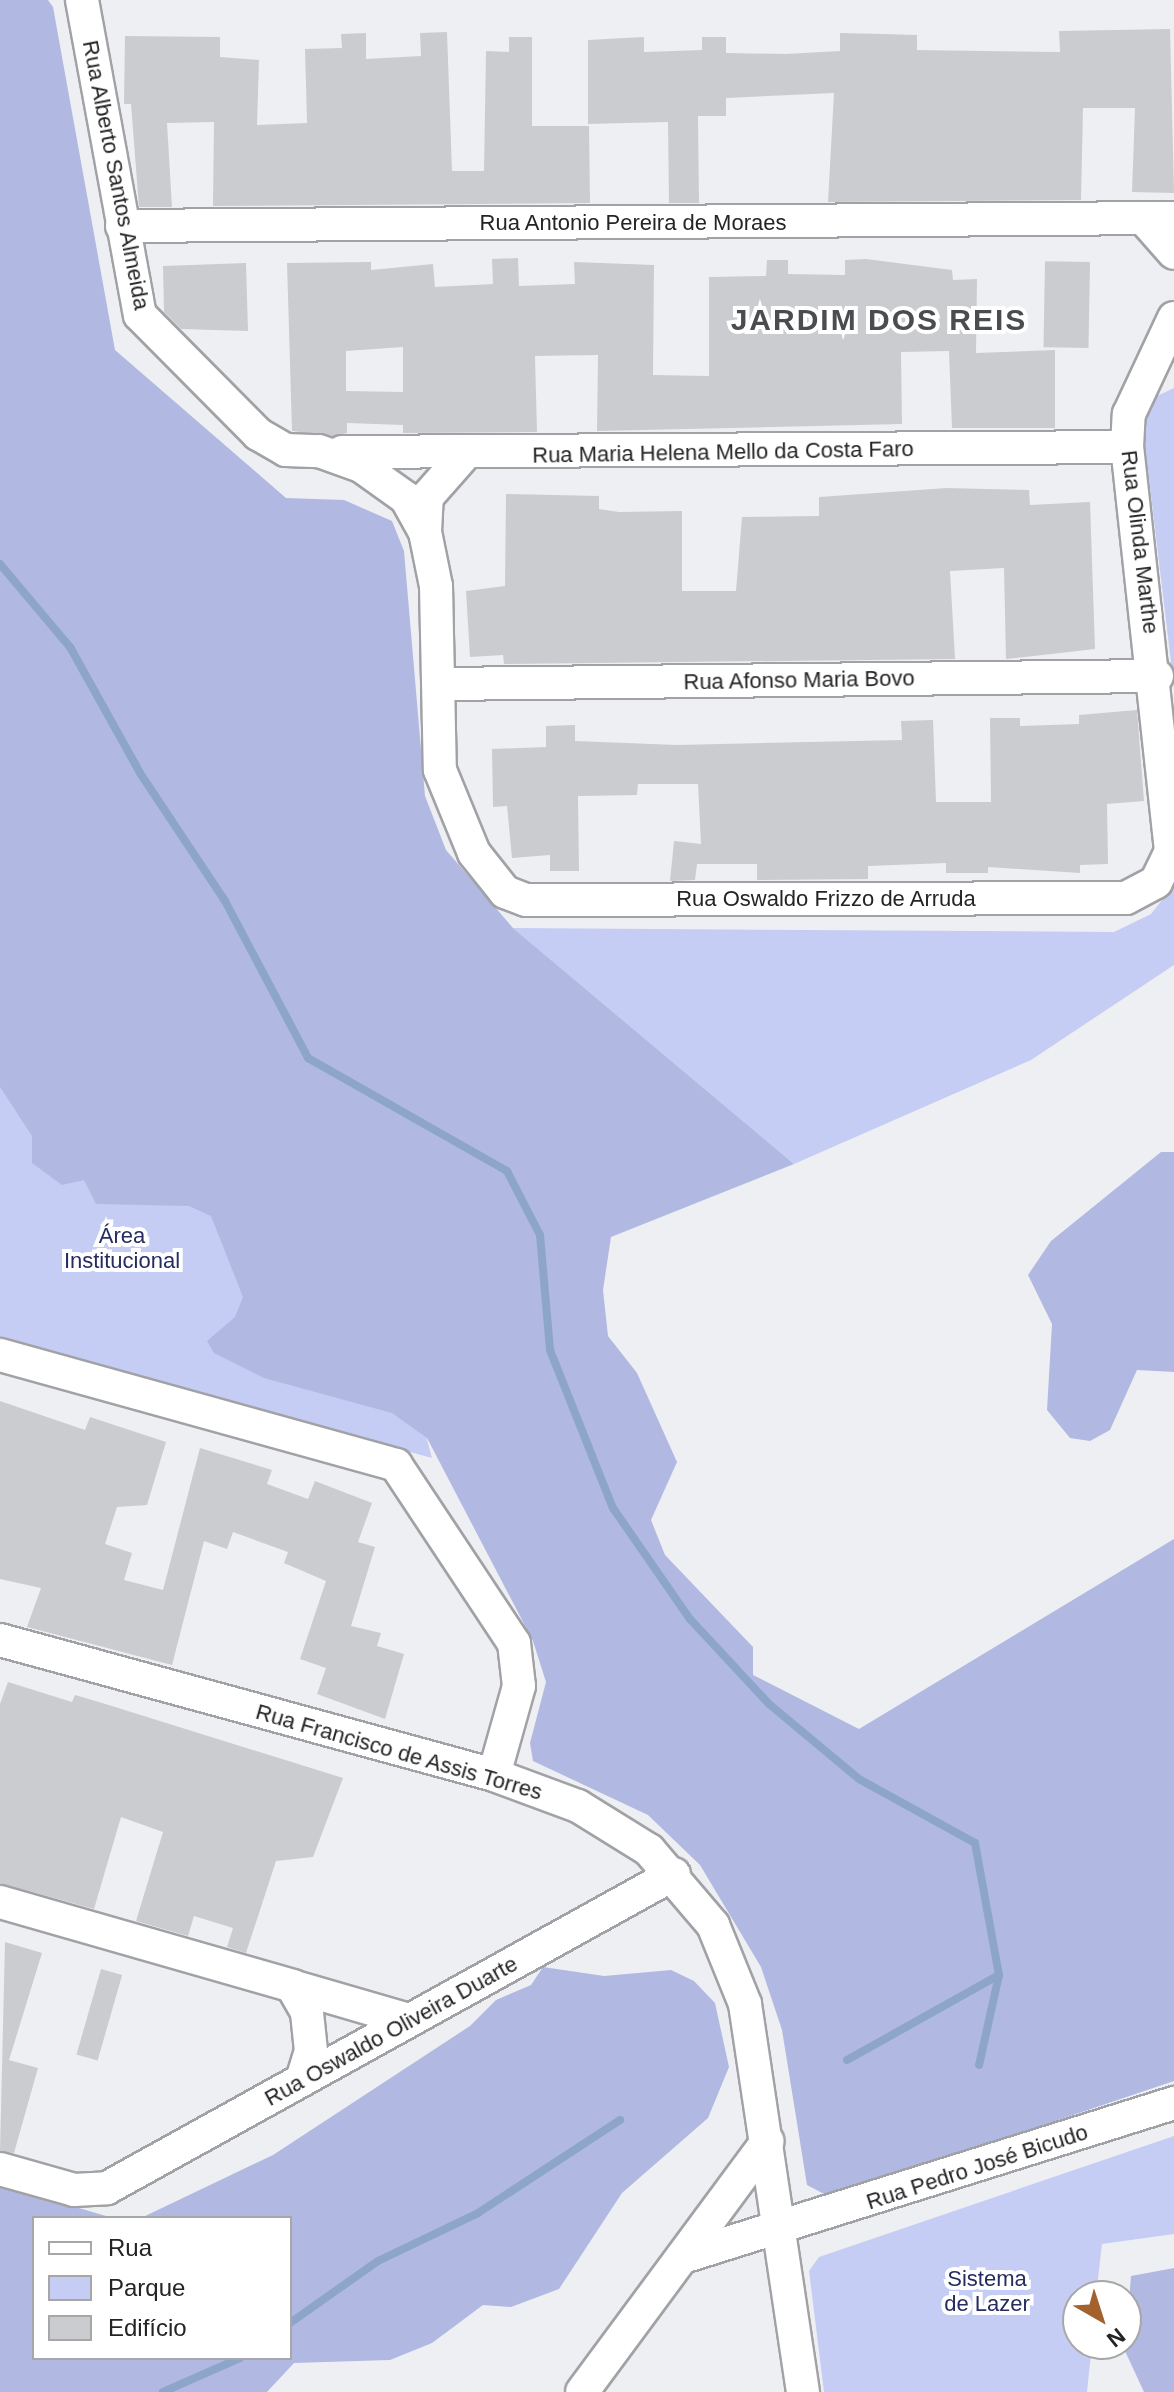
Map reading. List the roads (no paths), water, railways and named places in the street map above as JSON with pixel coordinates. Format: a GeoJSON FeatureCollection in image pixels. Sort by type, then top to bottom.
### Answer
{"type":"FeatureCollection","features":[{"type":"Feature","properties":{"kind":"street","name":"Rua Alberto Santos Almeida"},"geometry":{"type":"LineString","coordinates":[[82,0],[140,315],[258,434],[286,450],[319,451],[393,484],[425,532]]}},
{"type":"Feature","properties":{"kind":"street","name":"Rua Antonio Pereira de Moraes"},"geometry":{"type":"LineString","coordinates":[[122,226],[1159,219],[1174,253]]}},
{"type":"Feature","properties":{"kind":"street","name":"Rua Olinda Marthe"},"geometry":{"type":"LineString","coordinates":[[1126,898],[1156,882],[1171,851],[1157,676],[1127,447],[1129,414],[1173,323]]}},
{"type":"Feature","properties":{"kind":"street","name":"Rua Maria Helena Mello da Costa Faro"},"geometry":{"type":"LineString","coordinates":[[319,451],[464,455],[1127,447]]}},
{"type":"Feature","properties":{"kind":"street","name":"Rua Alberto Santos Almeida"},"geometry":{"type":"LineString","coordinates":[[464,455],[427,497],[425,532],[440,684],[440,770],[452,811],[505,892],[526,900]]}},
{"type":"Feature","properties":{"kind":"street","name":"Rua Afonso Maria Bovo"},"geometry":{"type":"LineString","coordinates":[[440,684],[1157,676]]}},
{"type":"Feature","properties":{"kind":"street","name":"Rua Oswaldo Frizzo de Arruda"},"geometry":{"type":"LineString","coordinates":[[526,900],[1126,898]]}},
{"type":"Feature","properties":{"kind":"street"},"geometry":{"type":"LineString","coordinates":[[0,1355],[396,1465],[514,1643],[519,1686],[494,1775]]}},
{"type":"Feature","properties":{"kind":"street","name":"Rua Francisco de Assis Torres"},"geometry":{"type":"LineString","coordinates":[[0,1640],[494,1775],[578,1806],[674,1874],[732,1963],[768,2141],[803,2392]]}},
{"type":"Feature","properties":{"kind":"street","name":"Rua Oswaldo Oliveira Duarte"},"geometry":{"type":"LineString","coordinates":[[0,2169],[74,2190],[107,2188],[674,1874]]}},
{"type":"Feature","properties":{"kind":"street"},"geometry":{"type":"LineString","coordinates":[[0,1902],[409,2020]]}},
{"type":"Feature","properties":{"kind":"street"},"geometry":{"type":"LineString","coordinates":[[292,1986],[307,2012],[311,2051],[302,2080]]}},
{"type":"Feature","properties":{"kind":"street","name":"Rua Pedro José Bicudo"},"geometry":{"type":"LineString","coordinates":[[683,2257],[780,2231],[1174,2103]]}},
{"type":"Feature","properties":{"kind":"street"},"geometry":{"type":"LineString","coordinates":[[582,2392],[768,2141]]}},
{"type":"Feature","properties":{"kind":"waterway"},"geometry":{"type":"LineString","coordinates":[[0,564],[70,647],[140,773],[225,901],[308,1058],[507,1171],[540,1235],[550,1350],[613,1508],[690,1619],[769,1704],[859,1779],[975,1843],[999,1975],[979,2065]]}},
{"type":"Feature","properties":{"kind":"waterway"},"geometry":{"type":"LineString","coordinates":[[847,2060],[999,1975]]}},
{"type":"Feature","properties":{"kind":"waterway"},"geometry":{"type":"LineString","coordinates":[[292,2322],[378,2261],[478,2213],[620,2120]]}},
{"type":"Feature","properties":{"kind":"waterway"},"geometry":{"type":"LineString","coordinates":[[163,2392],[235,2360]]}},
{"type":"Feature","properties":{"kind":"district","name":"JARDIM DOS REIS"},"geometry":{"type":"Point","coordinates":[879,320]}},
{"type":"Feature","properties":{"kind":"park label","name":"Área Institucional"},"geometry":{"type":"Point","coordinates":[122,1248]}},
{"type":"Feature","properties":{"kind":"park label","name":"Sistema de Lazer"},"geometry":{"type":"Point","coordinates":[987,2290]}}]}
